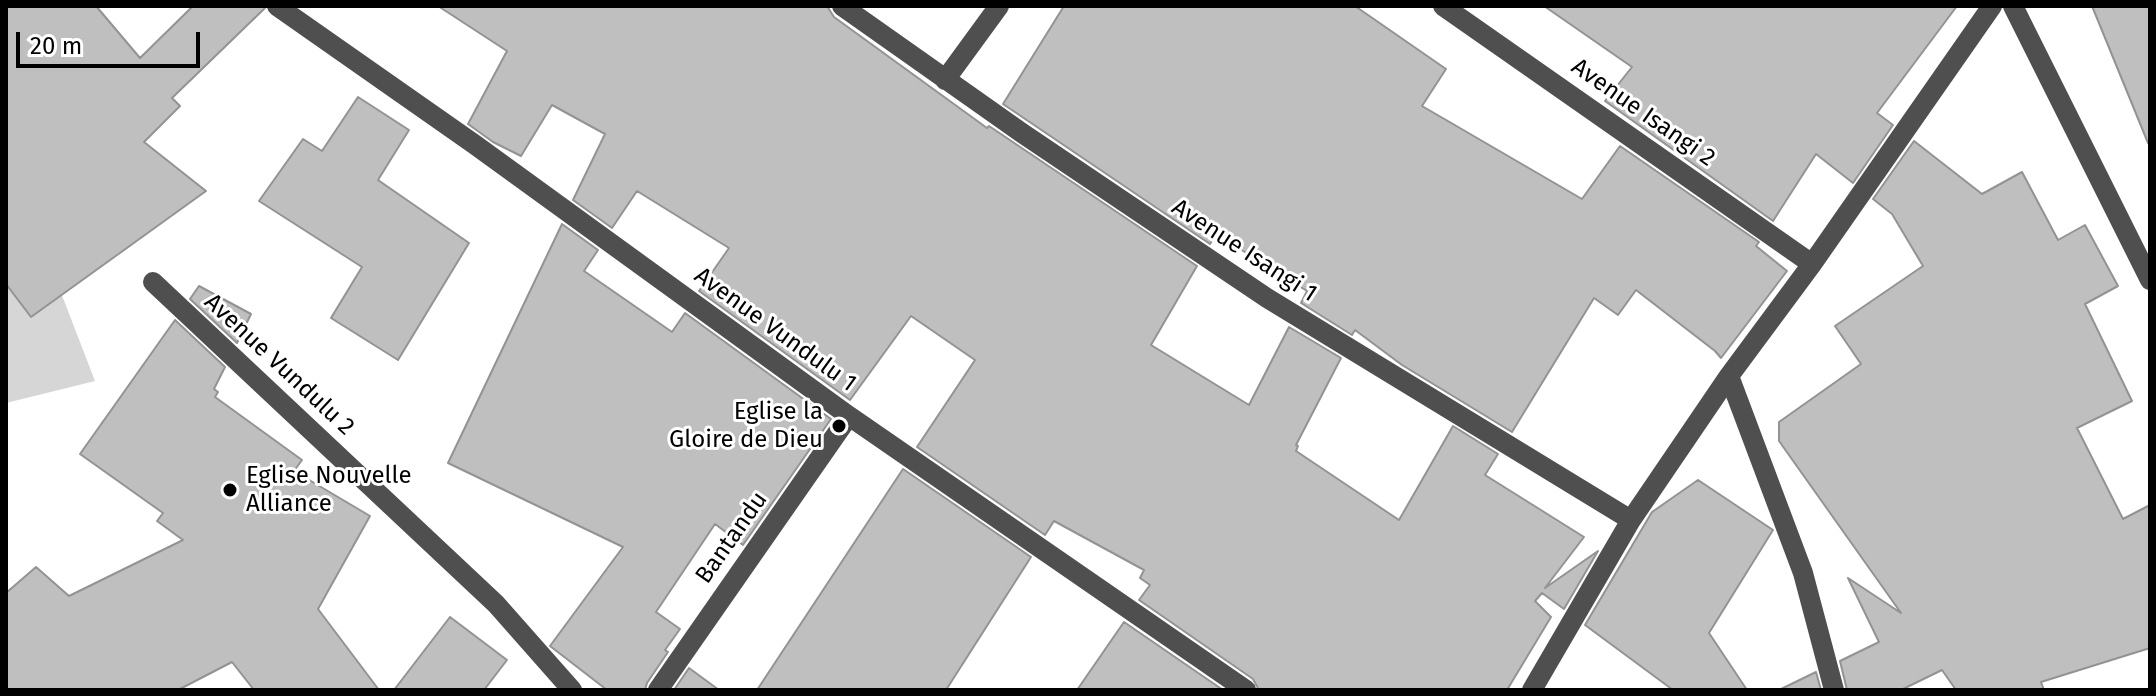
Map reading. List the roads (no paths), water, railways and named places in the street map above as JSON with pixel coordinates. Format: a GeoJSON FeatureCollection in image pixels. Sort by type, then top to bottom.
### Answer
{"type":"FeatureCollection","features":[{"type":"Feature","properties":{"kind":"street","name":"Avenue Vundulu 1"},"geometry":{"type":"LineString","coordinates":[[277,6],[474,144],[849,416],[1246,690]]}},
{"type":"Feature","properties":{"kind":"street","name":"Avenue Isangi 1"},"geometry":{"type":"LineString","coordinates":[[842,6],[945,80],[1267,298],[1631,520]]}},
{"type":"Feature","properties":{"kind":"street"},"geometry":{"type":"LineString","coordinates":[[945,80],[999,6]]}},
{"type":"Feature","properties":{"kind":"street","name":"Avenue Isangi 2"},"geometry":{"type":"LineString","coordinates":[[1443,6],[1812,264]]}},
{"type":"Feature","properties":{"kind":"street"},"geometry":{"type":"LineString","coordinates":[[1532,690],[1631,520],[1729,376],[1812,264],[1992,6]]}},
{"type":"Feature","properties":{"kind":"street"},"geometry":{"type":"LineString","coordinates":[[2013,6],[2150,280]]}},
{"type":"Feature","properties":{"kind":"street","name":"Avenue Vundulu 2"},"geometry":{"type":"LineString","coordinates":[[153,282],[496,604],[572,690]]}},
{"type":"Feature","properties":{"kind":"street"},"geometry":{"type":"LineString","coordinates":[[1729,376],[1803,573],[1834,690]]}},
{"type":"Feature","properties":{"kind":"street","name":"Bantandu"},"geometry":{"type":"LineString","coordinates":[[658,690],[849,416]]}},
{"type":"Feature","properties":{"kind":"place","name":"Eglise la Gloire de Dieu"},"geometry":{"type":"Point","coordinates":[839,426]}},
{"type":"Feature","properties":{"kind":"place","name":"Eglise Nouvelle Alliance"},"geometry":{"type":"Point","coordinates":[230,490]}}]}
